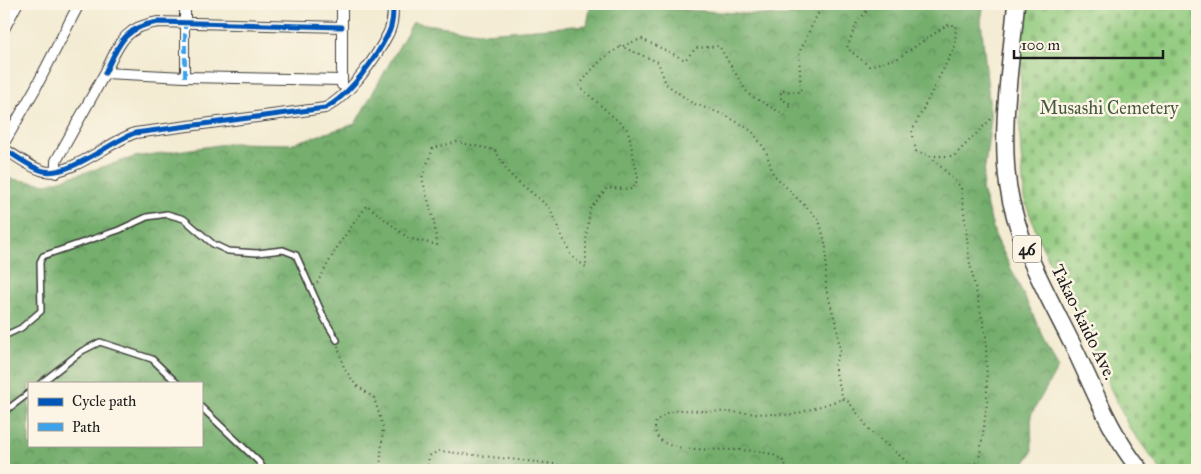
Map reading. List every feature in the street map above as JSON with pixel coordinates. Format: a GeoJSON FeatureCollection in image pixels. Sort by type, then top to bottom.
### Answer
{"type":"FeatureCollection","features":[{"type":"Feature","properties":{"kind":"main road","name":"Takao-kaido Ave."},"geometry":{"type":"LineString","coordinates":[[1016,4],[1005,135],[1006,163],[1013,207],[1032,260],[1107,417],[1125,450],[1140,470]]}},
{"type":"Feature","properties":{"kind":"street"},"geometry":{"type":"LineString","coordinates":[[4,29],[17,4]]}},
{"type":"Feature","properties":{"kind":"street"},"geometry":{"type":"LineString","coordinates":[[4,143],[79,4]]}},
{"type":"Feature","properties":{"kind":"street"},"geometry":{"type":"LineString","coordinates":[[185,4],[185,77]]}},
{"type":"Feature","properties":{"kind":"street"},"geometry":{"type":"LineString","coordinates":[[342,4],[341,80],[343,97]]}},
{"type":"Feature","properties":{"kind":"street"},"geometry":{"type":"LineString","coordinates":[[4,149],[43,171],[56,173],[135,133],[325,108],[343,97],[355,84],[389,34],[393,20],[393,4]]}},
{"type":"Feature","properties":{"kind":"street"},"geometry":{"type":"LineString","coordinates":[[56,173],[56,161],[120,43],[133,29],[158,22],[342,27]]}},
{"type":"Feature","properties":{"kind":"street"},"geometry":{"type":"LineString","coordinates":[[105,73],[185,77],[341,80]]}},
{"type":"Feature","properties":{"kind":"lane"},"geometry":{"type":"LineString","coordinates":[[4,336],[21,328],[41,311],[40,262],[43,256],[159,214],[184,219],[213,244],[228,251],[283,250],[296,255],[324,320],[337,340]]}},
{"type":"Feature","properties":{"kind":"lane"},"geometry":{"type":"LineString","coordinates":[[42,382],[82,351],[100,342],[152,358],[177,382]]}},
{"type":"Feature","properties":{"kind":"lane"},"geometry":{"type":"LineString","coordinates":[[4,412],[28,393]]}},
{"type":"Feature","properties":{"kind":"lane"},"geometry":{"type":"LineString","coordinates":[[202,408],[259,462],[264,470]]}},
{"type":"Feature","properties":{"kind":"path"},"geometry":{"type":"LineString","coordinates":[[314,296],[318,279],[367,205],[408,238],[437,244],[434,221],[422,178],[433,148],[457,142],[496,150],[509,174],[549,207],[571,256],[586,267],[586,240],[590,209],[607,188],[633,189],[638,178],[628,130],[579,86],[592,69],[620,46],[642,39],[685,60],[696,48],[719,46],[748,94],[785,115],[791,104],[781,99],[781,91],[801,92],[799,53],[817,14],[828,4]]}},
{"type":"Feature","properties":{"kind":"path"},"geometry":{"type":"LineString","coordinates":[[873,4],[857,22],[847,48],[870,66],[898,58],[947,25],[956,25],[955,46],[912,131],[916,151],[930,156],[954,156],[996,114]]}},
{"type":"Feature","properties":{"kind":"path"},"geometry":{"type":"LineString","coordinates":[[620,46],[658,62],[666,84],[692,103],[725,115],[752,131],[766,150],[773,174],[819,220],[826,246],[826,289],[840,351],[834,366],[843,399]]}},
{"type":"Feature","properties":{"kind":"path"},"geometry":{"type":"LineString","coordinates":[[930,156],[961,187],[970,264],[986,336],[987,403],[982,451],[979,462],[966,465],[967,470]]}},
{"type":"Feature","properties":{"kind":"path"},"geometry":{"type":"LineString","coordinates":[[337,340],[344,368],[356,385],[374,398],[383,427],[380,470]]}},
{"type":"Feature","properties":{"kind":"path"},"geometry":{"type":"LineString","coordinates":[[668,448],[659,442],[655,428],[659,417],[668,412],[708,410],[792,415],[843,399],[849,402],[872,433],[916,470]]}},
{"type":"Feature","properties":{"kind":"path"},"geometry":{"type":"LineString","coordinates":[[427,470],[429,456],[439,451],[554,464],[576,470]]}},
{"type":"Feature","properties":{"kind":"path"},"geometry":{"type":"LineString","coordinates":[[705,454],[769,455],[782,458],[785,461],[787,470]]}},
{"type":"Feature","properties":{"kind":"green space"},"geometry":{"type":"Polygon","coordinates":[[[591,4],[785,16],[809,4],[984,4],[981,20],[991,120],[982,189],[995,235],[1058,367],[1031,415],[1032,452],[1020,470],[4,470],[4,178],[47,184],[135,157],[233,143],[291,144],[355,124],[413,22],[485,33],[587,25],[591,4]]]}},
{"type":"Feature","properties":{"kind":"green space","name":"Musashi Cemetery"},"geometry":{"type":"Polygon","coordinates":[[[1022,4],[1197,4],[1197,470],[1161,470],[1129,427],[1040,242],[1024,198],[1020,137],[1022,4]]]}},
{"type":"Feature","properties":{"kind":"marked path"},"geometry":{"type":"LineString","coordinates":[[185,22],[185,77]]}},
{"type":"Feature","properties":{"kind":"cycle path"},"geometry":{"type":"LineString","coordinates":[[4,149],[34,167],[44,171],[54,171],[77,164],[135,133],[325,108],[352,86],[376,54],[391,27],[393,4]]}},
{"type":"Feature","properties":{"kind":"cycle path"},"geometry":{"type":"LineString","coordinates":[[105,73],[124,38],[137,28],[147,24],[158,22],[342,27]]}}]}
